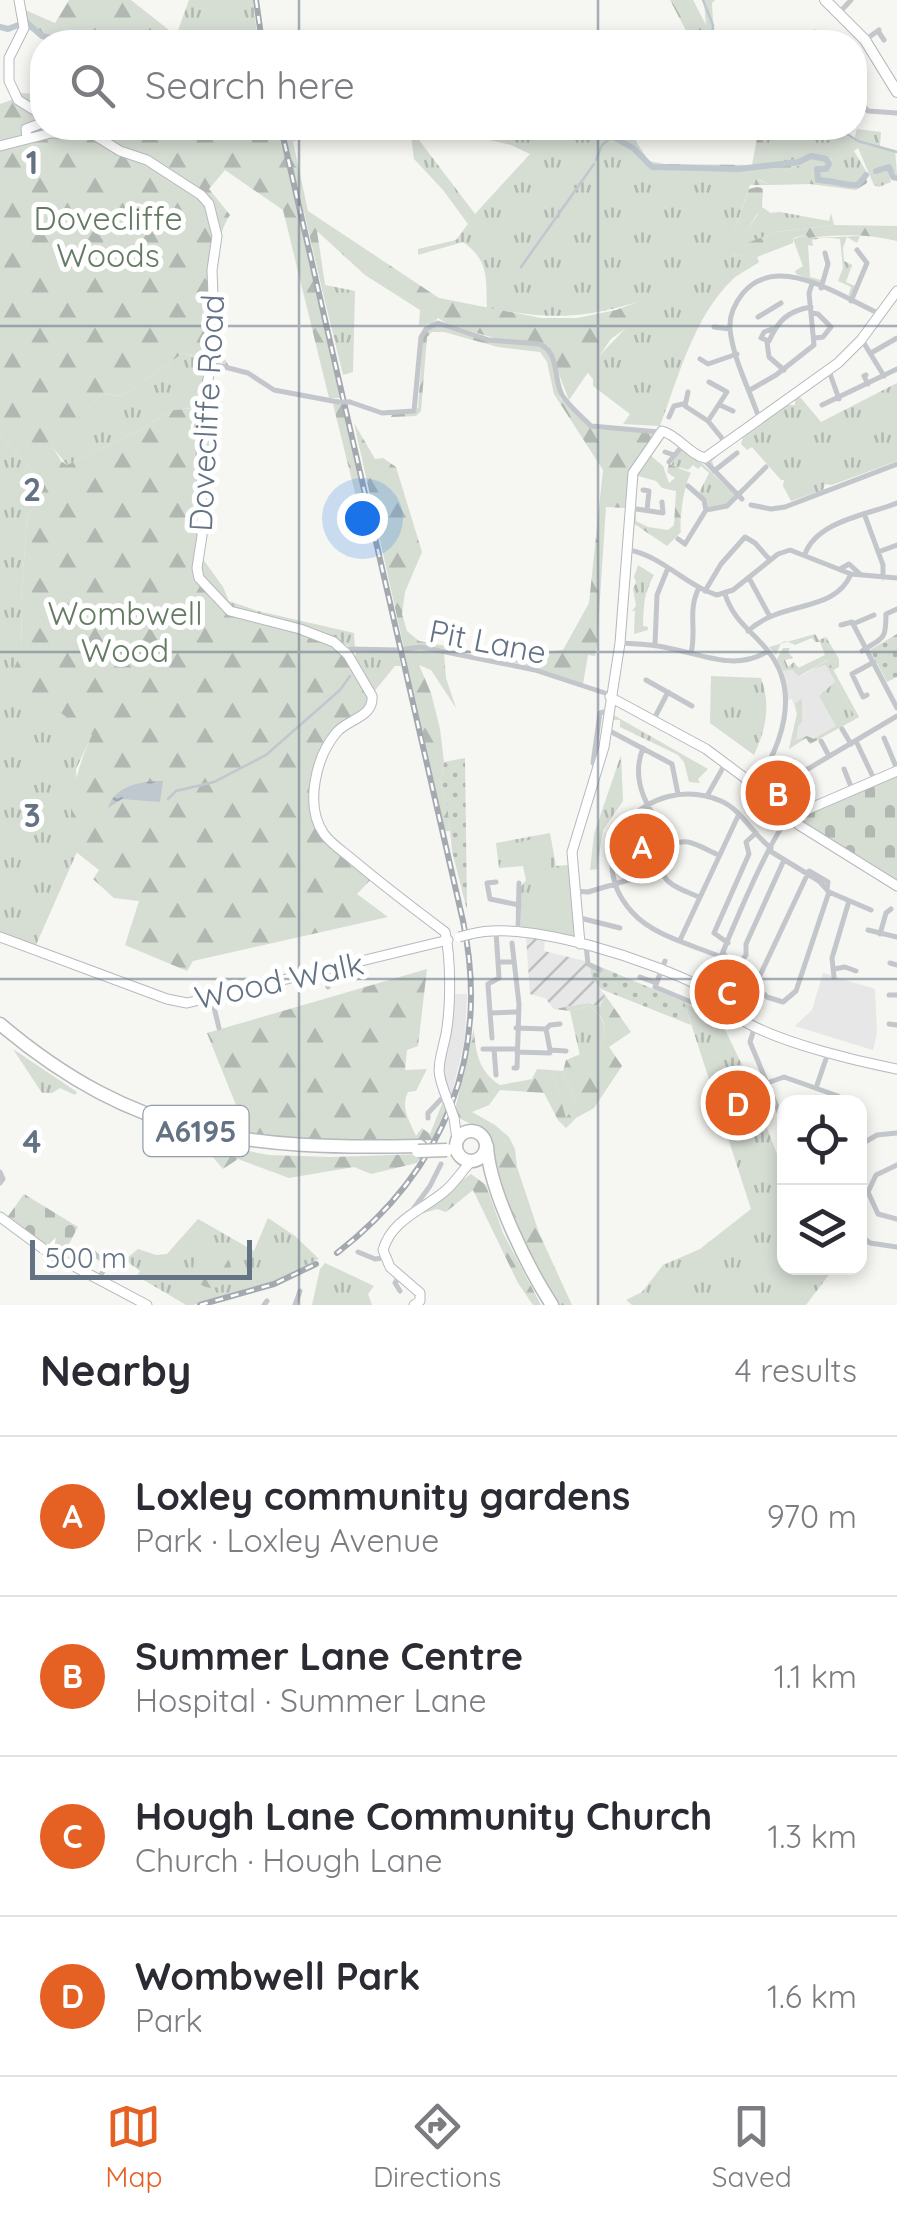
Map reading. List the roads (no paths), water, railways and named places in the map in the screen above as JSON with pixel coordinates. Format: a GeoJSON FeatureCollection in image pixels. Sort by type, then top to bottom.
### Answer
{"type":"FeatureCollection","features":[{"type":"Feature","properties":{"kind":"highway","name":"A6195"},"geometry":{"type":"LineString","coordinates":[[0,1024],[74,1078],[138,1111],[184,1128],[296,1147],[458,1152]]}},
{"type":"Feature","properties":{"kind":"highway","name":"A6195"},"geometry":{"type":"LineString","coordinates":[[0,1033],[73,1086],[188,1136],[238,1147],[300,1153],[419,1148]]}},
{"type":"Feature","properties":{"kind":"highway"},"geometry":{"type":"LineString","coordinates":[[458,1152],[480,1133],[508,1216],[552,1305]]}},
{"type":"Feature","properties":{"kind":"highway"},"geometry":{"type":"LineString","coordinates":[[458,1152],[483,1156],[487,1146]]}},
{"type":"Feature","properties":{"kind":"highway"},"geometry":{"type":"LineString","coordinates":[[458,1152],[486,1170],[508,1232],[544,1305]]}},
{"type":"Feature","properties":{"kind":"main road"},"geometry":{"type":"LineString","coordinates":[[825,0],[855,30]]}},
{"type":"Feature","properties":{"kind":"main road"},"geometry":{"type":"LineString","coordinates":[[867,43],[897,92]]}},
{"type":"Feature","properties":{"kind":"street"},"geometry":{"type":"LineString","coordinates":[[19,0],[23,23],[9,58],[8,81],[18,100],[30,108]]}},
{"type":"Feature","properties":{"kind":"street"},"geometry":{"type":"LineString","coordinates":[[839,13],[850,0]]}},
{"type":"Feature","properties":{"kind":"street"},"geometry":{"type":"LineString","coordinates":[[867,39],[879,30],[884,40]]}},
{"type":"Feature","properties":{"kind":"street"},"geometry":{"type":"LineString","coordinates":[[867,110],[897,113]]}},
{"type":"Feature","properties":{"kind":"street"},"geometry":{"type":"LineString","coordinates":[[0,146],[26,137],[26,129],[30,128]]}},
{"type":"Feature","properties":{"kind":"street","name":"Dovecliffe Road"},"geometry":{"type":"LineString","coordinates":[[26,137],[30,136]]}},
{"type":"Feature","properties":{"kind":"street","name":"Dovecliffe Road"},"geometry":{"type":"LineString","coordinates":[[103,140],[147,160],[202,195],[215,220],[212,279],[217,365],[201,412],[199,578],[230,611],[318,634],[349,649]]}},
{"type":"Feature","properties":{"kind":"street"},"geometry":{"type":"LineString","coordinates":[[852,301],[867,263],[857,250]]}},
{"type":"Feature","properties":{"kind":"street"},"geometry":{"type":"LineString","coordinates":[[821,288],[828,264],[825,254]]}},
{"type":"Feature","properties":{"kind":"street"},"geometry":{"type":"LineString","coordinates":[[760,418],[730,329],[737,301],[759,280],[782,274],[880,314]]}},
{"type":"Feature","properties":{"kind":"street"},"geometry":{"type":"LineString","coordinates":[[750,390],[812,348],[812,284]]}},
{"type":"Feature","properties":{"kind":"street"},"geometry":{"type":"LineString","coordinates":[[703,458],[829,371],[861,340],[897,290]]}},
{"type":"Feature","properties":{"kind":"street"},"geometry":{"type":"LineString","coordinates":[[758,317],[779,305],[785,317]]}},
{"type":"Feature","properties":{"kind":"street"},"geometry":{"type":"LineString","coordinates":[[784,370],[769,357],[767,342],[772,329],[794,310],[811,310],[831,327],[823,337],[815,338]]}},
{"type":"Feature","properties":{"kind":"street"},"geometry":{"type":"LineString","coordinates":[[217,365],[248,373],[274,390],[350,402],[382,414],[414,411],[421,337],[438,323],[489,340],[540,344],[548,348],[554,360],[560,392],[590,426],[668,432],[703,458],[740,497]]}},
{"type":"Feature","properties":{"kind":"street"},"geometry":{"type":"LineString","coordinates":[[714,326],[730,329]]}},
{"type":"Feature","properties":{"kind":"street"},"geometry":{"type":"LineString","coordinates":[[871,353],[897,338]]}},
{"type":"Feature","properties":{"kind":"street"},"geometry":{"type":"LineString","coordinates":[[861,340],[884,376]]}},
{"type":"Feature","properties":{"kind":"street"},"geometry":{"type":"LineString","coordinates":[[700,359],[708,364],[737,354]]}},
{"type":"Feature","properties":{"kind":"street"},"geometry":{"type":"LineString","coordinates":[[822,406],[897,369]]}},
{"type":"Feature","properties":{"kind":"street"},"geometry":{"type":"LineString","coordinates":[[829,371],[839,399]]}},
{"type":"Feature","properties":{"kind":"street"},"geometry":{"type":"LineString","coordinates":[[866,375],[868,384]]}},
{"type":"Feature","properties":{"kind":"street"},"geometry":{"type":"LineString","coordinates":[[708,421],[726,390],[709,382]]}},
{"type":"Feature","properties":{"kind":"street"},"geometry":{"type":"LineString","coordinates":[[684,404],[688,392]]}},
{"type":"Feature","properties":{"kind":"street"},"geometry":{"type":"LineString","coordinates":[[669,418],[674,406],[684,404],[708,421],[725,442]]}},
{"type":"Feature","properties":{"kind":"street"},"geometry":{"type":"LineString","coordinates":[[720,405],[733,411]]}},
{"type":"Feature","properties":{"kind":"street"},"geometry":{"type":"LineString","coordinates":[[600,970],[588,964],[583,944],[572,852],[601,760],[606,730],[620,642],[634,470],[659,432]]}},
{"type":"Feature","properties":{"kind":"street"},"geometry":{"type":"LineString","coordinates":[[668,462],[685,443]]}},
{"type":"Feature","properties":{"kind":"street"},"geometry":{"type":"LineString","coordinates":[[665,452],[674,456]]}},
{"type":"Feature","properties":{"kind":"street"},"geometry":{"type":"LineString","coordinates":[[714,471],[737,453]]}},
{"type":"Feature","properties":{"kind":"street"},"geometry":{"type":"LineString","coordinates":[[751,505],[780,508],[897,464]]}},
{"type":"Feature","properties":{"kind":"street"},"geometry":{"type":"LineString","coordinates":[[706,510],[728,506],[764,470]]}},
{"type":"Feature","properties":{"kind":"street"},"geometry":{"type":"LineString","coordinates":[[678,539],[687,545],[706,510],[704,500],[688,486]]}},
{"type":"Feature","properties":{"kind":"street"},"geometry":{"type":"LineString","coordinates":[[643,490],[649,491],[647,510]]}},
{"type":"Feature","properties":{"kind":"street"},"geometry":{"type":"LineString","coordinates":[[629,508],[663,514],[662,502]]}},
{"type":"Feature","properties":{"kind":"street"},"geometry":{"type":"LineString","coordinates":[[805,554],[809,543],[822,531],[897,503]]}},
{"type":"Feature","properties":{"kind":"street"},"geometry":{"type":"LineString","coordinates":[[865,516],[883,578]]}},
{"type":"Feature","properties":{"kind":"street"},"geometry":{"type":"LineString","coordinates":[[691,653],[694,639],[690,609],[720,564],[745,537],[756,543],[770,560]]}},
{"type":"Feature","properties":{"kind":"street"},"geometry":{"type":"LineString","coordinates":[[878,552],[897,545]]}},
{"type":"Feature","properties":{"kind":"street"},"geometry":{"type":"LineString","coordinates":[[626,549],[651,556],[702,589],[725,594],[790,550],[851,574],[897,578]]}},
{"type":"Feature","properties":{"kind":"street"},"geometry":{"type":"LineString","coordinates":[[840,570],[849,564],[862,576]]}},
{"type":"Feature","properties":{"kind":"street"},"geometry":{"type":"LineString","coordinates":[[656,646],[657,596],[668,568]]}},
{"type":"Feature","properties":{"kind":"street"},"geometry":{"type":"LineString","coordinates":[[748,632],[770,615],[831,598],[844,588],[851,574]]}},
{"type":"Feature","properties":{"kind":"street"},"geometry":{"type":"LineString","coordinates":[[748,578],[770,615]]}},
{"type":"Feature","properties":{"kind":"street"},"geometry":{"type":"LineString","coordinates":[[725,594],[731,610],[768,651],[781,673],[786,708],[775,751],[755,785]]}},
{"type":"Feature","properties":{"kind":"street"},"geometry":{"type":"LineString","coordinates":[[864,650],[885,636],[886,614],[897,610]]}},
{"type":"Feature","properties":{"kind":"street"},"geometry":{"type":"LineString","coordinates":[[841,625],[873,614]]}},
{"type":"Feature","properties":{"kind":"street"},"geometry":{"type":"LineString","coordinates":[[852,622],[864,650],[894,693],[897,708]]}},
{"type":"Feature","properties":{"kind":"street"},"geometry":{"type":"LineString","coordinates":[[620,642],[740,662],[768,651]]}},
{"type":"Feature","properties":{"kind":"street","name":"Pit Lane"},"geometry":{"type":"LineString","coordinates":[[349,649],[421,647],[535,670],[610,696]]}},
{"type":"Feature","properties":{"kind":"street"},"geometry":{"type":"LineString","coordinates":[[349,649],[373,703],[338,730],[321,760],[314,786],[322,831],[382,887],[445,932],[449,965],[446,1034],[437,1064],[454,1119],[458,1152],[444,1192],[410,1214]]}},
{"type":"Feature","properties":{"kind":"street"},"geometry":{"type":"LineString","coordinates":[[863,697],[850,673],[874,662]]}},
{"type":"Feature","properties":{"kind":"street"},"geometry":{"type":"LineString","coordinates":[[646,680],[692,706]]}},
{"type":"Feature","properties":{"kind":"street"},"geometry":{"type":"LineString","coordinates":[[654,719],[668,692]]}},
{"type":"Feature","properties":{"kind":"street"},"geometry":{"type":"LineString","coordinates":[[610,696],[725,763],[793,815],[799,825],[897,886]]}},
{"type":"Feature","properties":{"kind":"street"},"geometry":{"type":"LineString","coordinates":[[593,764],[600,713],[608,712]]}},
{"type":"Feature","properties":{"kind":"street"},"geometry":{"type":"LineString","coordinates":[[796,776],[897,716]]}},
{"type":"Feature","properties":{"kind":"street"},"geometry":{"type":"LineString","coordinates":[[842,729],[854,742],[874,780]]}},
{"type":"Feature","properties":{"kind":"street"},"geometry":{"type":"LineString","coordinates":[[606,730],[672,764],[678,794]]}},
{"type":"Feature","properties":{"kind":"street"},"geometry":{"type":"LineString","coordinates":[[793,815],[897,770],[884,738]]}},
{"type":"Feature","properties":{"kind":"street"},"geometry":{"type":"LineString","coordinates":[[820,741],[830,756]]}},
{"type":"Feature","properties":{"kind":"street"},"geometry":{"type":"LineString","coordinates":[[643,748],[639,759],[640,792],[672,845]]}},
{"type":"Feature","properties":{"kind":"street"},"geometry":{"type":"LineString","coordinates":[[663,965],[654,988],[701,1007],[771,849],[793,815],[796,776],[792,761]]}},
{"type":"Feature","properties":{"kind":"street"},"geometry":{"type":"LineString","coordinates":[[707,796],[725,763]]}},
{"type":"Feature","properties":{"kind":"street"},"geometry":{"type":"LineString","coordinates":[[844,769],[852,790]]}},
{"type":"Feature","properties":{"kind":"street"},"geometry":{"type":"LineString","coordinates":[[756,984],[807,873],[810,870],[830,884],[814,942],[793,994],[783,1002],[775,1002],[722,955],[680,940],[638,918],[616,884],[613,862],[619,836],[646,804],[678,794],[707,796],[727,804],[771,849],[807,873]]}},
{"type":"Feature","properties":{"kind":"street"},"geometry":{"type":"LineString","coordinates":[[680,940],[739,814]]}},
{"type":"Feature","properties":{"kind":"street"},"geometry":{"type":"LineString","coordinates":[[728,943],[714,933],[749,854],[746,842],[756,833]]}},
{"type":"Feature","properties":{"kind":"street"},"geometry":{"type":"LineString","coordinates":[[699,898],[670,884],[662,870],[662,857],[672,845],[690,843],[719,856]]}},
{"type":"Feature","properties":{"kind":"street"},"geometry":{"type":"LineString","coordinates":[[738,966],[746,955],[746,944],[784,859]]}},
{"type":"Feature","properties":{"kind":"street"},"geometry":{"type":"LineString","coordinates":[[574,891],[588,892],[662,870]]}},
{"type":"Feature","properties":{"kind":"street"},"geometry":{"type":"LineString","coordinates":[[496,882],[487,884],[490,899],[519,905]]}},
{"type":"Feature","properties":{"kind":"street"},"geometry":{"type":"LineString","coordinates":[[518,932],[519,883]]}},
{"type":"Feature","properties":{"kind":"street"},"geometry":{"type":"LineString","coordinates":[[828,890],[871,910]]}},
{"type":"Feature","properties":{"kind":"street"},"geometry":{"type":"LineString","coordinates":[[849,901],[832,958],[834,972],[845,966],[856,970]]}},
{"type":"Feature","properties":{"kind":"street"},"geometry":{"type":"LineString","coordinates":[[880,934],[887,909]]}},
{"type":"Feature","properties":{"kind":"street"},"geometry":{"type":"LineString","coordinates":[[578,918],[620,928]]}},
{"type":"Feature","properties":{"kind":"street"},"geometry":{"type":"LineString","coordinates":[[492,1038],[488,986],[498,978],[496,929]]}},
{"type":"Feature","properties":{"kind":"street","name":"Wood Walk"},"geometry":{"type":"LineString","coordinates":[[0,937],[187,1003],[496,929],[583,944],[663,965],[708,989],[755,1027]]}},
{"type":"Feature","properties":{"kind":"street"},"geometry":{"type":"LineString","coordinates":[[868,931],[897,936]]}},
{"type":"Feature","properties":{"kind":"street"},"geometry":{"type":"LineString","coordinates":[[515,946],[516,1071]]}},
{"type":"Feature","properties":{"kind":"street"},"geometry":{"type":"LineString","coordinates":[[498,962],[513,962]]}},
{"type":"Feature","properties":{"kind":"street"},"geometry":{"type":"LineString","coordinates":[[325,971],[328,987]]}},
{"type":"Feature","properties":{"kind":"street"},"geometry":{"type":"LineString","coordinates":[[640,977],[656,984]]}},
{"type":"Feature","properties":{"kind":"street"},"geometry":{"type":"LineString","coordinates":[[212,998],[219,1028]]}},
{"type":"Feature","properties":{"kind":"street"},"geometry":{"type":"LineString","coordinates":[[518,1004],[529,1004]]}},
{"type":"Feature","properties":{"kind":"street"},"geometry":{"type":"LineString","coordinates":[[490,1013],[516,1012]]}},
{"type":"Feature","properties":{"kind":"street"},"geometry":{"type":"LineString","coordinates":[[516,1028],[546,1029],[560,1024]]}},
{"type":"Feature","properties":{"kind":"street"},"geometry":{"type":"LineString","coordinates":[[777,1107],[750,1042],[755,1027],[828,1052],[897,1069]]}},
{"type":"Feature","properties":{"kind":"street"},"geometry":{"type":"LineString","coordinates":[[546,1029],[550,1050]]}},
{"type":"Feature","properties":{"kind":"street"},"geometry":{"type":"LineString","coordinates":[[483,1049],[532,1054],[550,1050]]}},
{"type":"Feature","properties":{"kind":"street"},"geometry":{"type":"LineString","coordinates":[[494,1049],[496,1075]]}},
{"type":"Feature","properties":{"kind":"street"},"geometry":{"type":"LineString","coordinates":[[550,1050],[566,1051]]}},
{"type":"Feature","properties":{"kind":"street"},"geometry":{"type":"LineString","coordinates":[[816,1088],[828,1052]]}},
{"type":"Feature","properties":{"kind":"street"},"geometry":{"type":"LineString","coordinates":[[767,1083],[784,1078],[835,1095]]}},
{"type":"Feature","properties":{"kind":"street"},"geometry":{"type":"LineString","coordinates":[[428,1118],[428,1112],[446,1098]]}},
{"type":"Feature","properties":{"kind":"street"},"geometry":{"type":"LineString","coordinates":[[867,1142],[897,1133]]}},
{"type":"Feature","properties":{"kind":"street"},"geometry":{"type":"LineString","coordinates":[[420,1304],[420,1293],[384,1258],[384,1243],[458,1152]]}},
{"type":"Feature","properties":{"kind":"street"},"geometry":{"type":"LineString","coordinates":[[897,1165],[878,1172],[868,1192],[878,1214],[897,1220]]}},
{"type":"Feature","properties":{"kind":"street"},"geometry":{"type":"LineString","coordinates":[[430,1186],[444,1192]]}},
{"type":"Feature","properties":{"kind":"street"},"geometry":{"type":"LineString","coordinates":[[0,1217],[50,1253],[147,1305]]}},
{"type":"Feature","properties":{"kind":"street"},"geometry":{"type":"LineString","coordinates":[[867,1241],[897,1247]]}},
{"type":"Feature","properties":{"kind":"street"},"geometry":{"type":"LineString","coordinates":[[90,1250],[110,1265],[99,1278]]}},
{"type":"Feature","properties":{"kind":"street"},"geometry":{"type":"LineString","coordinates":[[358,1252],[376,1260],[384,1258]]}},
{"type":"Feature","properties":{"kind":"street"},"geometry":{"type":"LineString","coordinates":[[400,1291],[395,1282],[401,1274]]}},
{"type":"Feature","properties":{"kind":"street"},"geometry":{"type":"LineString","coordinates":[[295,1305],[300,1291]]}},
{"type":"Feature","properties":{"kind":"water"},"geometry":{"type":"Polygon","coordinates":[[[163,781],[160,802],[122,799],[108,808],[123,789],[163,781]]]}},
{"type":"Feature","properties":{"kind":"waterway"},"geometry":{"type":"LineString","coordinates":[[703,0],[713,30]]}},
{"type":"Feature","properties":{"kind":"waterway"},"geometry":{"type":"LineString","coordinates":[[0,27],[8,29],[26,22],[35,30]]}},
{"type":"Feature","properties":{"kind":"waterway"},"geometry":{"type":"LineString","coordinates":[[596,160],[608,140]]}},
{"type":"Feature","properties":{"kind":"waterway"},"geometry":{"type":"LineString","coordinates":[[619,140],[652,167],[739,169],[799,162],[811,156],[826,159],[829,164],[826,169],[817,169],[818,180],[858,185],[866,175]]}},
{"type":"Feature","properties":{"kind":"waterway"},"geometry":{"type":"LineString","coordinates":[[856,140],[897,152]]}},
{"type":"Feature","properties":{"kind":"waterway"},"geometry":{"type":"LineString","coordinates":[[521,267],[594,164]]}},
{"type":"Feature","properties":{"kind":"waterway"},"geometry":{"type":"LineString","coordinates":[[876,171],[889,167],[897,178]]}},
{"type":"Feature","properties":{"kind":"waterway"},"geometry":{"type":"LineString","coordinates":[[168,799],[176,791],[214,782],[266,755],[340,690],[350,676]]}},
{"type":"Feature","properties":{"kind":"railway"},"geometry":{"type":"LineString","coordinates":[[256,0],[260,30]]}},
{"type":"Feature","properties":{"kind":"railway"},"geometry":{"type":"LineString","coordinates":[[284,140],[463,921],[470,970],[470,1018],[464,1063],[451,1106],[406,1185],[337,1253]]}},
{"type":"Feature","properties":{"kind":"railway"},"geometry":{"type":"LineString","coordinates":[[200,1305],[274,1284],[316,1264]]}},
{"type":"Feature","properties":{"kind":"place","name":"Summer Lane Centre"},"geometry":{"type":"Point","coordinates":[778,793]}},
{"type":"Feature","properties":{"kind":"place","name":"Loxley community gardens"},"geometry":{"type":"Point","coordinates":[642,846]}},
{"type":"Feature","properties":{"kind":"place","name":"Hough Lane Community Church"},"geometry":{"type":"Point","coordinates":[727,992]}},
{"type":"Feature","properties":{"kind":"place","name":"Wombwell Park"},"geometry":{"type":"Point","coordinates":[738,1103]}},
{"type":"Feature","properties":{"kind":"park label","name":"Dovecliffe Woods"},"geometry":{"type":"Point","coordinates":[108,236]}},
{"type":"Feature","properties":{"kind":"park label","name":"Wombwell Wood"},"geometry":{"type":"Point","coordinates":[125,632]}}]}
